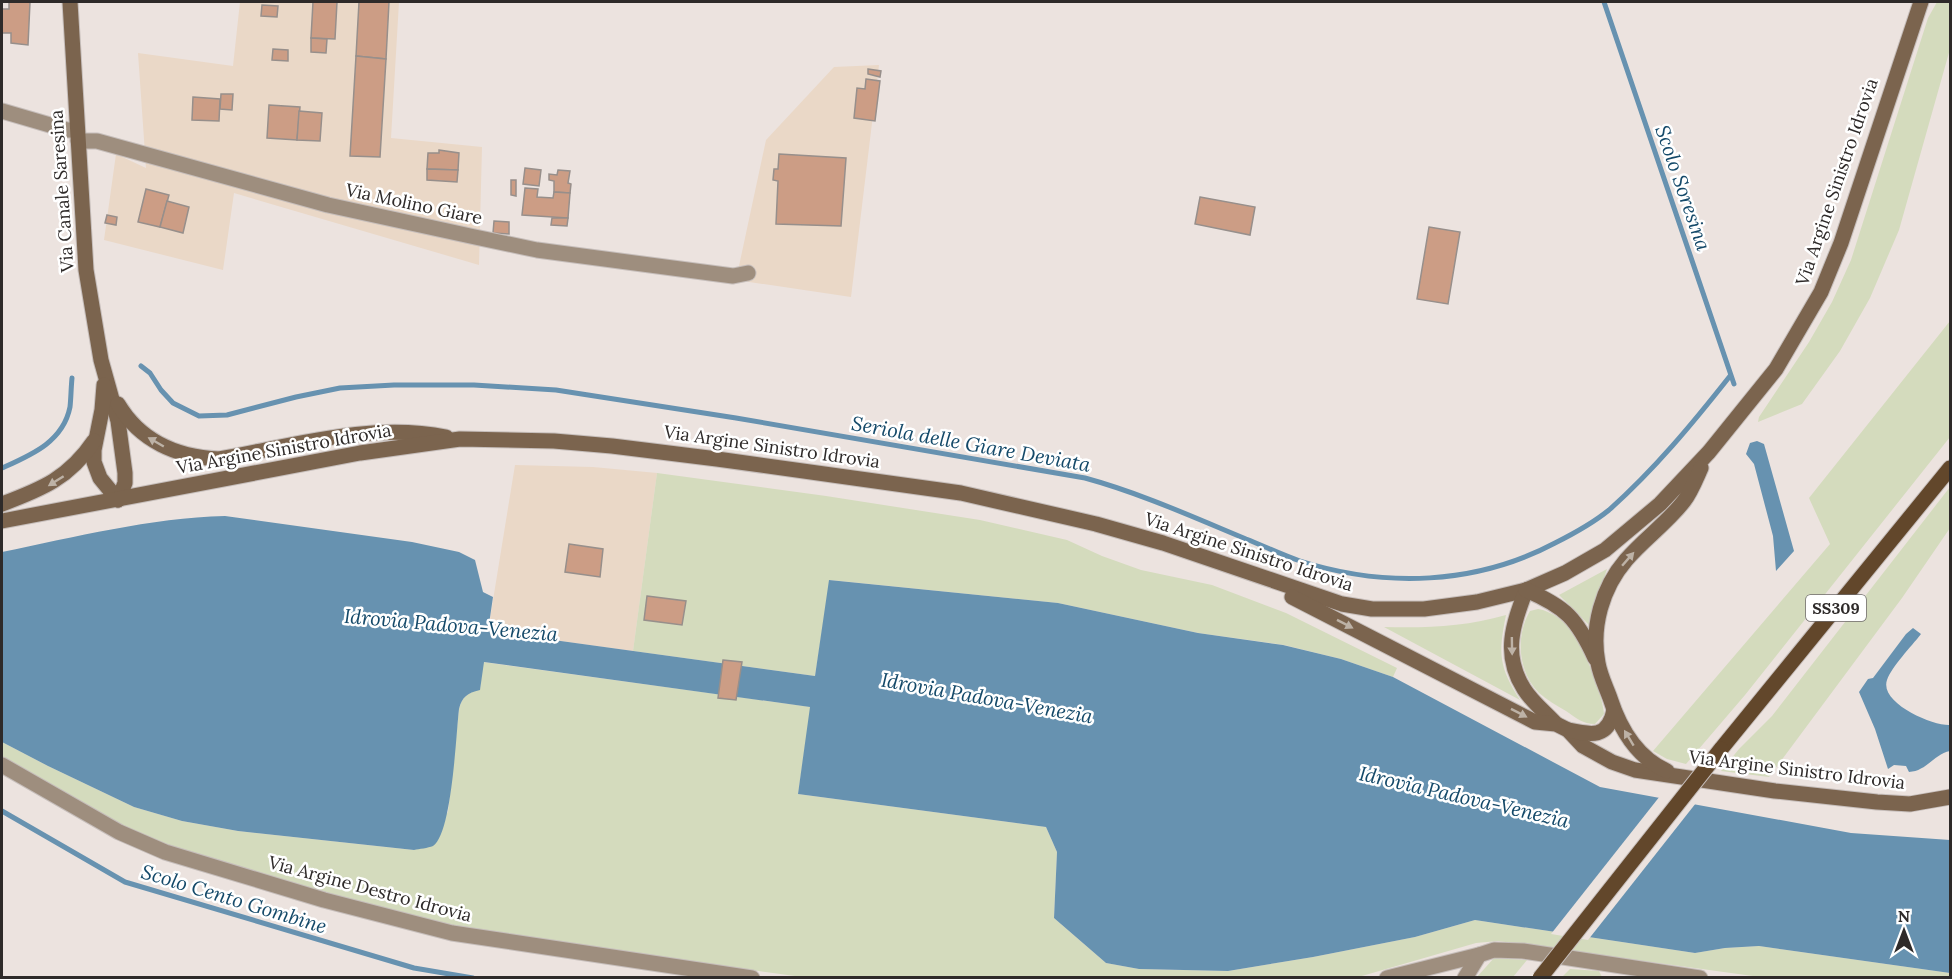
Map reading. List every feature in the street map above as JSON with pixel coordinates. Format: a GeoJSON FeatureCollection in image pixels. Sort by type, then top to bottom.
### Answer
{"type":"FeatureCollection","features":[{"type":"Feature","properties":{"kind":"main road","name":"Via Canale Saresina"},"geometry":{"type":"LineString","coordinates":[[70,2],[86,270],[101,360],[118,421],[123,449],[125,483],[118,500],[100,478],[94,462],[105,377]]}},
{"type":"Feature","properties":{"kind":"main road","name":"Via Argine Sinistro Idrovia"},"geometry":{"type":"LineString","coordinates":[[1709,452],[1776,369],[1821,292],[1841,243],[1921,2]]}},
{"type":"Feature","properties":{"kind":"main road","name":"Via Canale Saresina"},"geometry":{"type":"LineString","coordinates":[[105,377],[120,406],[144,435],[174,452],[195,457],[219,459],[364,433],[405,431],[460,439]]}},
{"type":"Feature","properties":{"kind":"main road","name":"Via Canale Saresina"},"geometry":{"type":"LineString","coordinates":[[2,504],[47,486],[65,475],[96,439]]}},
{"type":"Feature","properties":{"kind":"main road","name":"Via Argine Sinistro Idrovia"},"geometry":{"type":"LineString","coordinates":[[2,520],[360,453],[460,439],[554,441],[827,473],[961,493],[1096,524],[1163,543],[1323,599],[1372,609],[1450,607],[1526,590]]}},
{"type":"Feature","properties":{"kind":"main road"},"geometry":{"type":"LineString","coordinates":[[1526,590],[1565,573],[1605,550],[1660,504],[1709,452]]}},
{"type":"Feature","properties":{"kind":"main road"},"geometry":{"type":"LineString","coordinates":[[1598,663],[1597,627],[1600,607],[1611,581],[1626,560],[1685,500],[1709,452]]}},
{"type":"Feature","properties":{"kind":"main road","name":"SS309"},"geometry":{"type":"LineString","coordinates":[[1540,978],[1721,749],[1950,468]]}},
{"type":"Feature","properties":{"kind":"main road"},"geometry":{"type":"LineString","coordinates":[[1237,569],[1535,722],[1591,735],[1597,734],[1608,725],[1614,710]]}},
{"type":"Feature","properties":{"kind":"main road","name":"Via Argine Sinistro Idrovia"},"geometry":{"type":"LineString","coordinates":[[1526,590],[1513,628],[1513,662],[1525,691],[1583,746],[1612,762],[1635,770],[1775,791],[1877,802],[1910,804],[1950,797]]}},
{"type":"Feature","properties":{"kind":"main road"},"geometry":{"type":"LineString","coordinates":[[1526,590],[1548,599],[1566,612],[1582,629],[1598,663],[1614,710],[1631,743],[1644,758],[1673,775]]}},
{"type":"Feature","properties":{"kind":"street","name":"Via Molino Giare"},"geometry":{"type":"LineString","coordinates":[[2,111],[67,130],[77,136],[328,205],[526,248],[733,276],[748,273]]}},
{"type":"Feature","properties":{"kind":"street","name":"Via Argine Destro Idrovia"},"geometry":{"type":"LineString","coordinates":[[2,765],[120,832],[165,852],[324,900],[452,933],[752,978]]}},
{"type":"Feature","properties":{"kind":"street"},"geometry":{"type":"LineString","coordinates":[[1387,978],[1494,950],[1523,951],[1616,972],[1700,978]]}},
{"type":"Feature","properties":{"kind":"street"},"geometry":{"type":"LineString","coordinates":[[1465,978],[1479,955]]}},
{"type":"Feature","properties":{"kind":"shaded area"},"geometry":{"type":"Polygon","coordinates":[[[240,2],[399,2],[391,138],[482,147],[479,265],[234,193],[223,270],[104,240],[116,154],[146,168],[138,53],[233,66],[240,2]]]}},
{"type":"Feature","properties":{"kind":"shaded area"},"geometry":{"type":"Polygon","coordinates":[[[879,65],[851,297],[736,280],[766,140],[834,67],[879,65]]]}},
{"type":"Feature","properties":{"kind":"shaded area"},"geometry":{"type":"Polygon","coordinates":[[[515,465],[593,467],[657,473],[633,651],[488,631],[515,465]]]}},
{"type":"Feature","properties":{"kind":"green space"},"geometry":{"type":"Polygon","coordinates":[[[1937,2],[1950,2],[1950,49],[1899,230],[1870,298],[1840,351],[1802,404],[1758,422],[1832,302],[1851,260],[1928,18],[1937,2]]]}},
{"type":"Feature","properties":{"kind":"green space"},"geometry":{"type":"Polygon","coordinates":[[[1950,321],[1950,437],[1745,695],[1686,764],[1667,759],[1653,751],[1830,544],[1809,498],[1950,321]]]}},
{"type":"Feature","properties":{"kind":"green space"},"geometry":{"type":"Polygon","coordinates":[[[657,473],[980,520],[1067,540],[1141,570],[1212,585],[1286,613],[1397,668],[1393,677],[1341,659],[1284,645],[1198,633],[1058,603],[830,580],[815,676],[633,651],[657,473]]]}},
{"type":"Feature","properties":{"kind":"green space"},"geometry":{"type":"Polygon","coordinates":[[[1950,487],[1950,528],[1902,598],[1769,777],[1721,771],[1772,716],[1950,487]]]}},
{"type":"Feature","properties":{"kind":"green space"},"geometry":{"type":"Polygon","coordinates":[[[1607,569],[1589,625],[1559,595],[1607,569]]]}},
{"type":"Feature","properties":{"kind":"green space"},"geometry":{"type":"Polygon","coordinates":[[[1538,609],[1553,614],[1566,624],[1582,648],[1597,684],[1603,706],[1604,714],[1595,724],[1580,720],[1545,698],[1527,675],[1521,654],[1522,631],[1530,611],[1538,609]]]}},
{"type":"Feature","properties":{"kind":"green space"},"geometry":{"type":"Polygon","coordinates":[[[1506,615],[1501,650],[1502,660],[1508,678],[1520,700],[1384,627],[1445,626],[1506,615]]]}},
{"type":"Feature","properties":{"kind":"green space"},"geometry":{"type":"Polygon","coordinates":[[[483,662],[811,707],[798,794],[1046,827],[1057,852],[1054,918],[1106,963],[1139,969],[1228,971],[1415,937],[1475,920],[1695,953],[1759,946],[1950,973],[1950,977],[1760,977],[1498,941],[1476,943],[1355,978],[802,977],[458,929],[408,918],[175,849],[116,826],[2,757],[2,742],[134,807],[182,821],[238,831],[414,850],[448,812],[459,709],[466,696],[480,689],[483,662]]]}},
{"type":"Feature","properties":{"kind":"green space"},"geometry":{"type":"Polygon","coordinates":[[[1494,958],[1527,960],[1513,977],[1476,978],[1494,958]]]}},
{"type":"Feature","properties":{"kind":"green space"},"geometry":{"type":"Polygon","coordinates":[[[1570,969],[1599,971],[1602,977],[1562,977],[1570,969]]]}},
{"type":"Feature","properties":{"kind":"water"},"geometry":{"type":"Polygon","coordinates":[[[1757,441],[1764,444],[1794,551],[1776,571],[1773,536],[1754,464],[1746,454],[1750,443],[1757,441]]]}},
{"type":"Feature","properties":{"kind":"water","name":"Idrovia Padova-Venezia"},"geometry":{"type":"Polygon","coordinates":[[[225,516],[412,542],[459,552],[475,560],[483,592],[493,597],[488,631],[815,676],[829,580],[1058,603],[1198,633],[1283,645],[1341,659],[1393,677],[1600,787],[1851,833],[1950,840],[1950,973],[1759,946],[1695,953],[1475,920],[1415,937],[1228,971],[1139,969],[1106,963],[1054,918],[1057,852],[1046,827],[798,794],[810,707],[484,662],[480,690],[466,696],[459,709],[445,823],[433,846],[414,850],[238,831],[182,821],[134,807],[2,742],[2,552],[141,524],[225,516]]]}},
{"type":"Feature","properties":{"kind":"water"},"geometry":{"type":"Polygon","coordinates":[[[1913,628],[1921,634],[1893,669],[1887,680],[1887,689],[1891,697],[1909,712],[1932,722],[1950,725],[1950,751],[1939,755],[1921,769],[1909,772],[1906,766],[1894,765],[1888,769],[1875,729],[1859,692],[1913,628]]]}},
{"type":"Feature","properties":{"kind":"pier"},"geometry":{"type":"Polygon","coordinates":[[[1660,796],[1696,803],[1588,940],[1551,934],[1660,796]]]}},
{"type":"Feature","properties":{"kind":"building"},"geometry":{"type":"Polygon","coordinates":[[[9,2],[30,2],[28,45],[11,43],[11,33],[2,33],[2,9],[9,9],[9,2]]]}},
{"type":"Feature","properties":{"kind":"building"},"geometry":{"type":"Polygon","coordinates":[[[313,2],[337,2],[335,39],[311,38],[313,2]]]}},
{"type":"Feature","properties":{"kind":"building"},"geometry":{"type":"Polygon","coordinates":[[[359,2],[389,2],[386,59],[356,56],[359,2]]]}},
{"type":"Feature","properties":{"kind":"building"},"geometry":{"type":"Polygon","coordinates":[[[262,5],[278,6],[277,17],[261,16],[262,5]]]}},
{"type":"Feature","properties":{"kind":"building"},"geometry":{"type":"Polygon","coordinates":[[[311,38],[327,39],[326,53],[311,52],[311,38]]]}},
{"type":"Feature","properties":{"kind":"building"},"geometry":{"type":"Polygon","coordinates":[[[273,49],[288,50],[288,61],[272,60],[273,49]]]}},
{"type":"Feature","properties":{"kind":"building"},"geometry":{"type":"Polygon","coordinates":[[[356,56],[386,59],[380,157],[350,156],[356,56]]]}},
{"type":"Feature","properties":{"kind":"building"},"geometry":{"type":"Polygon","coordinates":[[[868,69],[881,71],[880,77],[868,74],[868,69]]]}},
{"type":"Feature","properties":{"kind":"building"},"geometry":{"type":"Polygon","coordinates":[[[866,79],[880,81],[875,121],[854,118],[857,88],[865,89],[866,79]]]}},
{"type":"Feature","properties":{"kind":"building"},"geometry":{"type":"Polygon","coordinates":[[[221,94],[233,94],[232,110],[220,109],[221,94]]]}},
{"type":"Feature","properties":{"kind":"building"},"geometry":{"type":"Polygon","coordinates":[[[193,97],[220,99],[219,121],[192,120],[193,97]]]}},
{"type":"Feature","properties":{"kind":"building"},"geometry":{"type":"Polygon","coordinates":[[[269,105],[300,107],[297,140],[267,138],[269,105]]]}},
{"type":"Feature","properties":{"kind":"building"},"geometry":{"type":"Polygon","coordinates":[[[299,111],[322,113],[320,141],[297,140],[299,111]]]}},
{"type":"Feature","properties":{"kind":"building"},"geometry":{"type":"Polygon","coordinates":[[[439,150],[459,153],[458,170],[427,169],[428,153],[439,153],[439,150]]]}},
{"type":"Feature","properties":{"kind":"building"},"geometry":{"type":"Polygon","coordinates":[[[779,154],[846,158],[841,226],[776,224],[778,181],[773,180],[774,169],[778,169],[779,154]]]}},
{"type":"Feature","properties":{"kind":"building"},"geometry":{"type":"Polygon","coordinates":[[[525,168],[541,170],[539,186],[523,184],[525,168]]]}},
{"type":"Feature","properties":{"kind":"building"},"geometry":{"type":"Polygon","coordinates":[[[427,169],[458,170],[457,182],[427,180],[427,169]]]}},
{"type":"Feature","properties":{"kind":"building"},"geometry":{"type":"Polygon","coordinates":[[[558,170],[570,171],[568,183],[571,184],[570,193],[554,192],[554,181],[549,180],[549,174],[557,175],[558,170]]]}},
{"type":"Feature","properties":{"kind":"building"},"geometry":{"type":"Polygon","coordinates":[[[511,180],[516,180],[516,196],[511,195],[511,180]]]}},
{"type":"Feature","properties":{"kind":"building"},"geometry":{"type":"Polygon","coordinates":[[[525,188],[538,189],[537,197],[553,198],[554,192],[570,193],[568,218],[522,215],[525,188]]]}},
{"type":"Feature","properties":{"kind":"building"},"geometry":{"type":"Polygon","coordinates":[[[146,189],[169,195],[160,227],[138,222],[146,189]]]}},
{"type":"Feature","properties":{"kind":"building"},"geometry":{"type":"Polygon","coordinates":[[[1200,197],[1255,207],[1250,235],[1195,224],[1200,197]]]}},
{"type":"Feature","properties":{"kind":"building"},"geometry":{"type":"Polygon","coordinates":[[[167,201],[189,207],[183,233],[160,227],[167,201]]]}},
{"type":"Feature","properties":{"kind":"building"},"geometry":{"type":"Polygon","coordinates":[[[107,215],[117,217],[116,225],[105,223],[107,215]]]}},
{"type":"Feature","properties":{"kind":"building"},"geometry":{"type":"Polygon","coordinates":[[[552,218],[568,218],[567,226],[551,225],[552,218]]]}},
{"type":"Feature","properties":{"kind":"building"},"geometry":{"type":"Polygon","coordinates":[[[494,221],[509,222],[509,234],[493,233],[494,221]]]}},
{"type":"Feature","properties":{"kind":"building"},"geometry":{"type":"Polygon","coordinates":[[[1429,227],[1460,232],[1448,304],[1417,299],[1429,227]]]}},
{"type":"Feature","properties":{"kind":"building"},"geometry":{"type":"Polygon","coordinates":[[[569,544],[603,549],[600,577],[565,572],[569,544]]]}},
{"type":"Feature","properties":{"kind":"building"},"geometry":{"type":"Polygon","coordinates":[[[647,596],[686,601],[682,625],[644,620],[647,596]]]}},
{"type":"Feature","properties":{"kind":"building"},"geometry":{"type":"Polygon","coordinates":[[[723,660],[742,662],[736,700],[718,698],[723,660]]]}},
{"type":"Feature","properties":{"kind":"waterway","name":"Scolo Soresina"},"geometry":{"type":"LineString","coordinates":[[1604,2],[1734,384]]}},
{"type":"Feature","properties":{"kind":"waterway","name":"Seriola delle Giare Deviata"},"geometry":{"type":"LineString","coordinates":[[141,366],[150,373],[173,403],[199,416],[227,415],[340,388],[474,385],[556,390],[736,418],[1085,478],[1146,498],[1300,561],[1332,570],[1397,578],[1430,578],[1494,567],[1525,557],[1583,528],[1609,510],[1642,479],[1730,376]]}},
{"type":"Feature","properties":{"kind":"waterway","name":"Seriola delle Giare Deviata"},"geometry":{"type":"LineString","coordinates":[[2,468],[24,458],[53,438],[66,419],[70,407],[72,378]]}},
{"type":"Feature","properties":{"kind":"waterway","name":"Scolo Cento Gombine"},"geometry":{"type":"LineString","coordinates":[[2,811],[125,882],[414,968],[473,978]]}}]}
